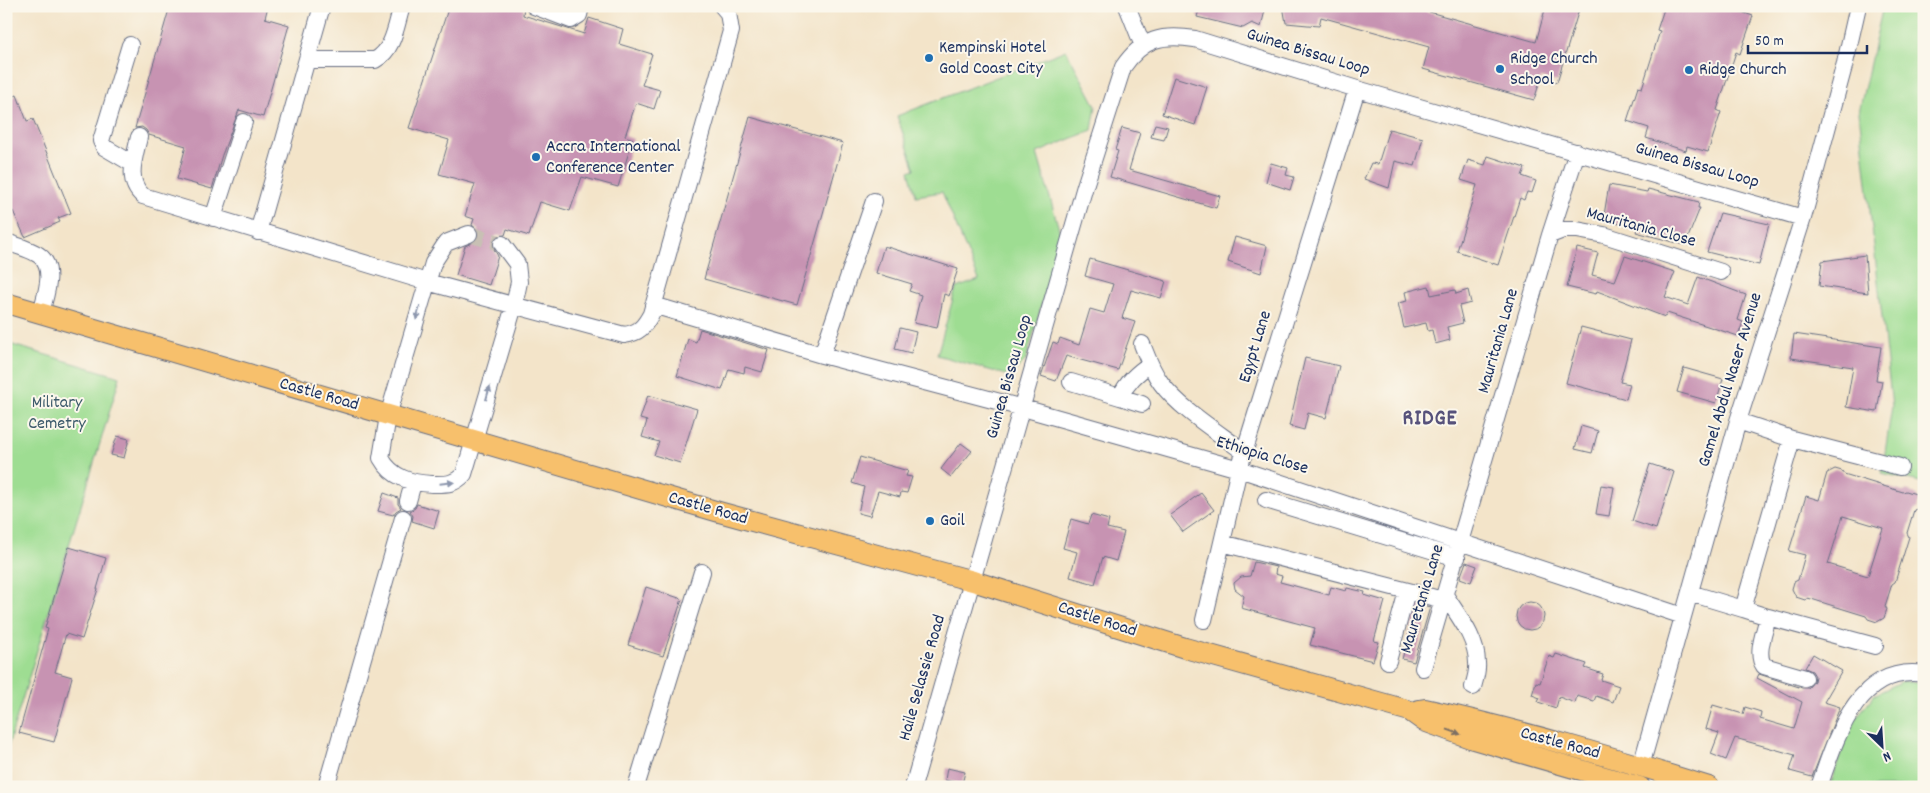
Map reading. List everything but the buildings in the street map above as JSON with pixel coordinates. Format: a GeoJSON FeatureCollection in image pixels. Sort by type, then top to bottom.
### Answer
{"type":"FeatureCollection","features":[{"type":"Feature","properties":{"kind":"main road","name":"Castle Road"},"geometry":{"type":"LineString","coordinates":[[6,302],[719,512],[973,581],[1184,648],[1410,711],[1424,721],[1473,739],[1640,787]]}},
{"type":"Feature","properties":{"kind":"main road","name":"Castle Road"},"geometry":{"type":"LineString","coordinates":[[1410,711],[1425,709],[1479,722],[1641,766],[1709,787]]}},
{"type":"Feature","properties":{"kind":"street"},"geometry":{"type":"LineString","coordinates":[[258,232],[322,6]]}},
{"type":"Feature","properties":{"kind":"street"},"geometry":{"type":"LineString","coordinates":[[307,60],[375,60],[389,49],[402,6]]}},
{"type":"Feature","properties":{"kind":"street"},"geometry":{"type":"LineString","coordinates":[[534,6],[571,20],[579,15],[581,6]]}},
{"type":"Feature","properties":{"kind":"street"},"geometry":{"type":"LineString","coordinates":[[139,137],[133,164],[133,183],[137,192],[143,196],[427,282],[624,335],[633,334],[646,324],[653,305],[731,31],[731,20],[722,6]]}},
{"type":"Feature","properties":{"kind":"street"},"geometry":{"type":"LineString","coordinates":[[731,20],[740,6]]}},
{"type":"Feature","properties":{"kind":"street"},"geometry":{"type":"LineString","coordinates":[[1127,6],[1142,46]]}},
{"type":"Feature","properties":{"kind":"street","name":"Gamel Abdul Naser Avenue"},"geometry":{"type":"LineString","coordinates":[[1641,766],[1738,421],[1803,218],[1858,6]]}},
{"type":"Feature","properties":{"kind":"street","name":"Guinea Bissau Loop"},"geometry":{"type":"LineString","coordinates":[[973,581],[1085,186],[1123,67],[1142,46],[1156,38],[1174,36],[1195,39],[1358,89],[1803,218]]}},
{"type":"Feature","properties":{"kind":"street"},"geometry":{"type":"LineString","coordinates":[[130,45],[101,141],[104,147],[133,164]]}},
{"type":"Feature","properties":{"kind":"street","name":"Egypt Lane"},"geometry":{"type":"LineString","coordinates":[[1204,620],[1239,469],[1358,89]]}},
{"type":"Feature","properties":{"kind":"street"},"geometry":{"type":"LineString","coordinates":[[213,218],[244,122]]}},
{"type":"Feature","properties":{"kind":"street","name":"Mauritania Lane"},"geometry":{"type":"LineString","coordinates":[[1461,542],[1576,152]]}},
{"type":"Feature","properties":{"kind":"street"},"geometry":{"type":"LineString","coordinates":[[822,354],[874,201]]}},
{"type":"Feature","properties":{"kind":"street","name":"Mauritania Close"},"geometry":{"type":"LineString","coordinates":[[1550,235],[1563,230],[1577,230],[1604,235],[1721,272]]}},
{"type":"Feature","properties":{"kind":"street"},"geometry":{"type":"LineString","coordinates":[[469,234],[446,242],[432,263],[388,416],[381,458],[392,473],[413,483],[451,484],[464,474],[514,306],[519,282],[517,264],[502,244]]}},
{"type":"Feature","properties":{"kind":"street"},"geometry":{"type":"LineString","coordinates":[[6,242],[40,256],[47,267],[49,275],[41,313]]}},
{"type":"Feature","properties":{"kind":"street","name":"Ethiopia Close"},"geometry":{"type":"LineString","coordinates":[[653,305],[822,354],[1239,469],[1683,616]]}},
{"type":"Feature","properties":{"kind":"street"},"geometry":{"type":"LineString","coordinates":[[1142,344],[1150,364],[1161,383],[1181,404],[1244,452]]}},
{"type":"Feature","properties":{"kind":"street"},"geometry":{"type":"LineString","coordinates":[[1120,397],[1125,386],[1135,374],[1150,364]]}},
{"type":"Feature","properties":{"kind":"street"},"geometry":{"type":"LineString","coordinates":[[1071,382],[1142,404]]}},
{"type":"Feature","properties":{"kind":"street"},"geometry":{"type":"LineString","coordinates":[[1738,421],[1792,439],[1900,468]]}},
{"type":"Feature","properties":{"kind":"street"},"geometry":{"type":"LineString","coordinates":[[1743,609],[1792,439]]}},
{"type":"Feature","properties":{"kind":"street"},"geometry":{"type":"LineString","coordinates":[[408,501],[413,483]]}},
{"type":"Feature","properties":{"kind":"street"},"geometry":{"type":"LineString","coordinates":[[1266,500],[1457,558]]}},
{"type":"Feature","properties":{"kind":"street"},"geometry":{"type":"LineString","coordinates":[[326,787],[403,518]]}},
{"type":"Feature","properties":{"kind":"street","name":"Mauretania Lane"},"geometry":{"type":"LineString","coordinates":[[1423,668],[1461,542]]}},
{"type":"Feature","properties":{"kind":"street"},"geometry":{"type":"LineString","coordinates":[[1222,544],[1407,591],[1444,598],[1470,635],[1476,650],[1478,666],[1473,687]]}},
{"type":"Feature","properties":{"kind":"street"},"geometry":{"type":"LineString","coordinates":[[636,787],[702,572]]}},
{"type":"Feature","properties":{"kind":"street","name":"Haile Selassie Road"},"geometry":{"type":"LineString","coordinates":[[913,787],[973,581]]}},
{"type":"Feature","properties":{"kind":"street"},"geometry":{"type":"LineString","coordinates":[[1388,661],[1407,591]]}},
{"type":"Feature","properties":{"kind":"street"},"geometry":{"type":"LineString","coordinates":[[1690,593],[1768,617],[1875,646]]}},
{"type":"Feature","properties":{"kind":"street"},"geometry":{"type":"LineString","coordinates":[[1768,617],[1760,662],[1764,666],[1805,678]]}},
{"type":"Feature","properties":{"kind":"street"},"geometry":{"type":"LineString","coordinates":[[1820,787],[1844,719],[1857,700],[1885,679],[1899,675],[1924,674]]}},
{"type":"Feature","properties":{"kind":"green space"},"geometry":{"type":"Polygon","coordinates":[[[1883,6],[1924,6],[1924,483],[1882,473],[1892,406],[1859,112],[1883,6]]]}},
{"type":"Feature","properties":{"kind":"green space"},"geometry":{"type":"Polygon","coordinates":[[[1066,50],[1096,106],[1092,130],[1037,153],[1061,236],[1026,360],[1010,376],[937,355],[956,288],[979,280],[942,192],[916,196],[909,171],[915,169],[897,116],[1066,50]]]}},
{"type":"Feature","properties":{"kind":"green space","name":"Military Cemetry"},"geometry":{"type":"Polygon","coordinates":[[[6,343],[120,377],[6,753],[6,343]]]}},
{"type":"Feature","properties":{"kind":"green space"},"geometry":{"type":"Polygon","coordinates":[[[1903,681],[1924,684],[1924,787],[1830,787],[1849,727],[1874,695],[1903,681]]]}},
{"type":"Feature","properties":{"kind":"tunnel"},"geometry":{"type":"LineString","coordinates":[[469,234],[502,244]]}},
{"type":"Feature","properties":{"kind":"place","name":"Kempinski Hotel Gold Coast City"},"geometry":{"type":"Point","coordinates":[929,58]}},
{"type":"Feature","properties":{"kind":"place","name":"Ridge Church School"},"geometry":{"type":"Point","coordinates":[1500,69]}},
{"type":"Feature","properties":{"kind":"place","name":"Ridge Church"},"geometry":{"type":"Point","coordinates":[1689,70]}},
{"type":"Feature","properties":{"kind":"place","name":"Accra International Conference Center"},"geometry":{"type":"Point","coordinates":[536,157]}},
{"type":"Feature","properties":{"kind":"place","name":"Goil"},"geometry":{"type":"Point","coordinates":[930,521]}},
{"type":"Feature","properties":{"kind":"district","name":"RIDGE"},"geometry":{"type":"Point","coordinates":[1430,419]}}]}
